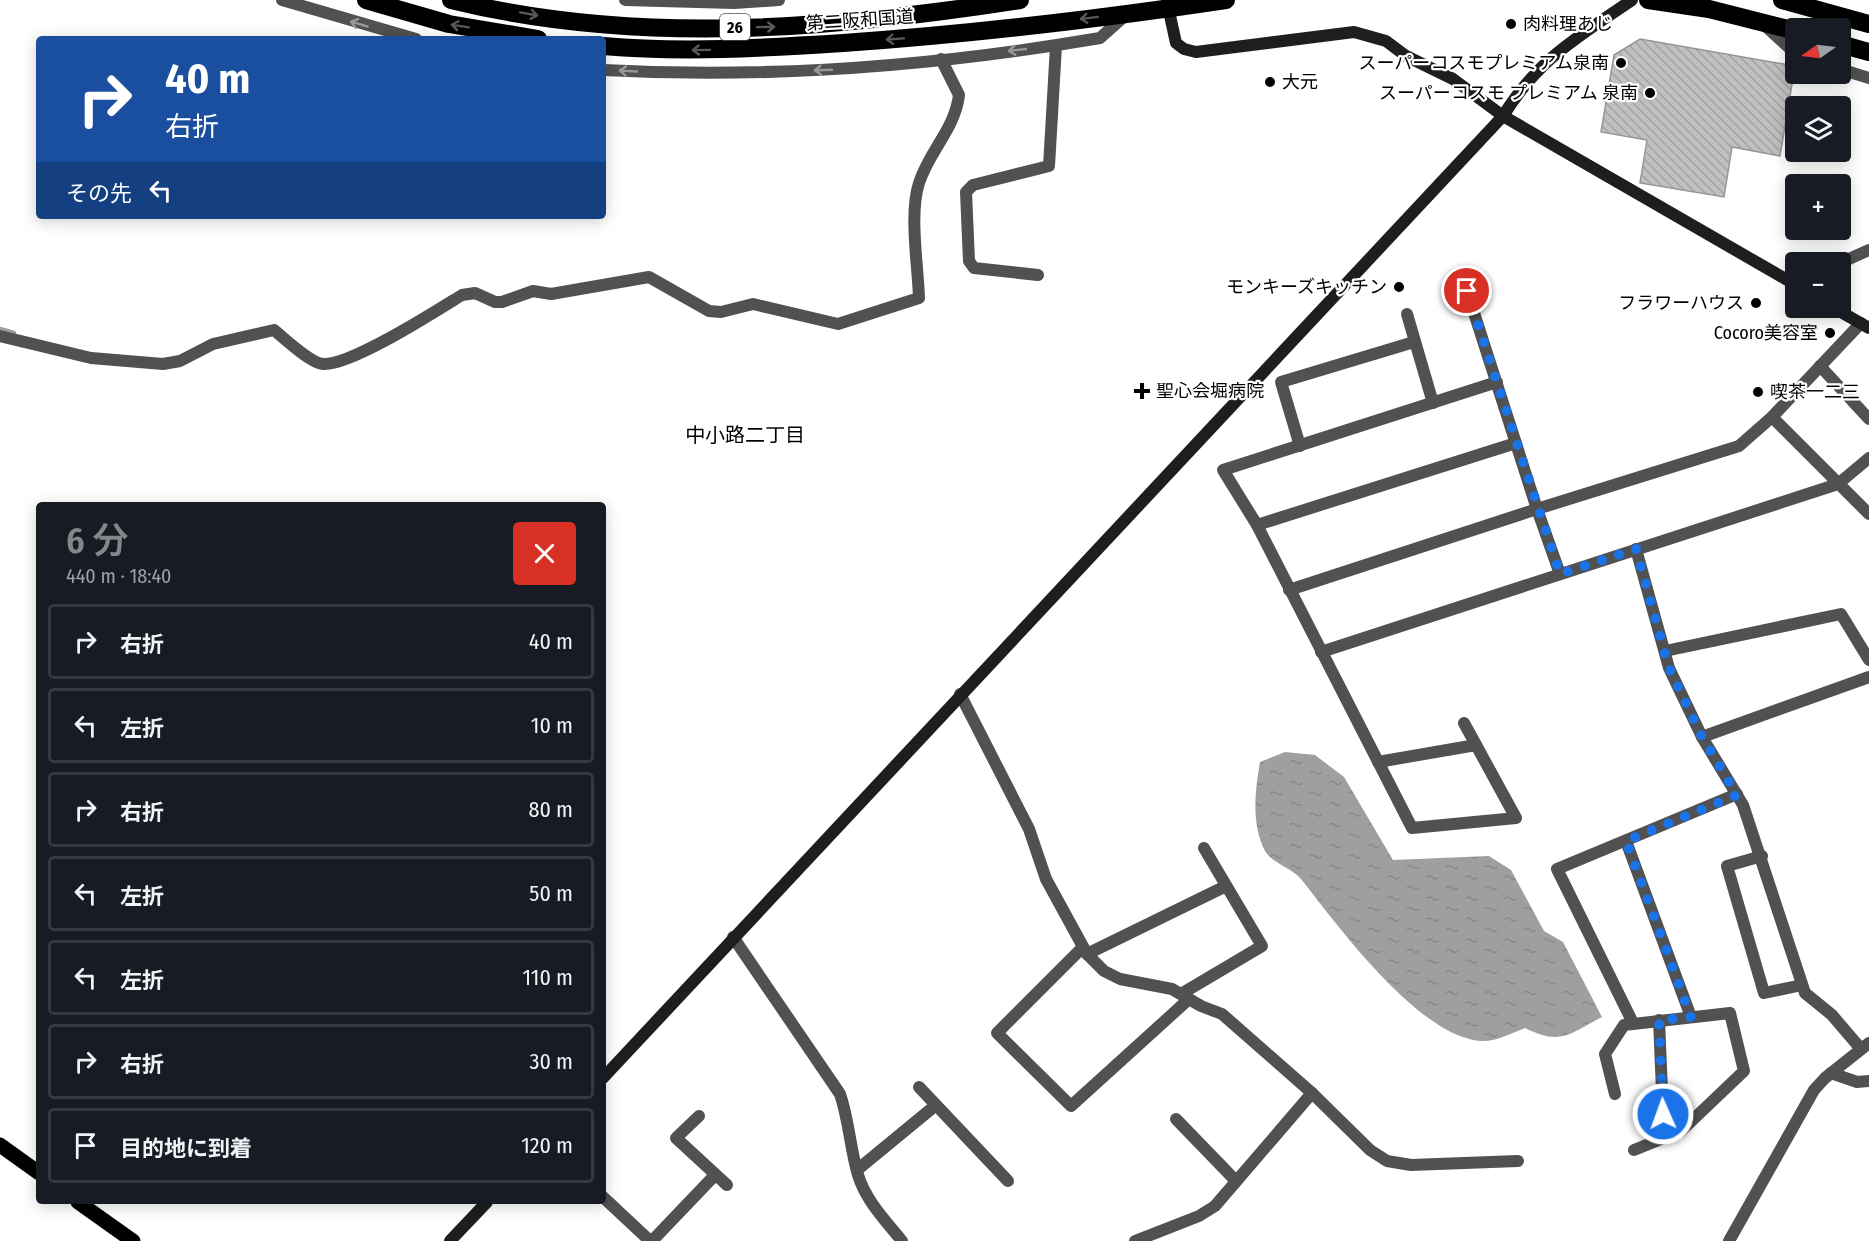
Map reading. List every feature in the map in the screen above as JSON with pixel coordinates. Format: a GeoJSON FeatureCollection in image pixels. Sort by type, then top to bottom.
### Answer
{"type":"FeatureCollection","features":[{"type":"Feature","properties":{"kind":"highway"},"geometry":{"type":"LineString","coordinates":[[366,0],[449,24],[520,36]]}},
{"type":"Feature","properties":{"kind":"highway","name":"第二阪和国道"},"geometry":{"type":"LineString","coordinates":[[451,0],[564,20],[630,27],[694,28],[779,27],[878,18],[1020,0]]}},
{"type":"Feature","properties":{"kind":"highway","name":"第二阪和国道"},"geometry":{"type":"LineString","coordinates":[[606,46],[651,50],[745,49],[921,37],[1128,13],[1168,4],[1226,0]]}},
{"type":"Feature","properties":{"kind":"highway"},"geometry":{"type":"LineString","coordinates":[[1648,0],[1709,9],[1785,28]]}},
{"type":"Feature","properties":{"kind":"highway"},"geometry":{"type":"LineString","coordinates":[[1782,0],[1869,24]]}},
{"type":"Feature","properties":{"kind":"highway"},"geometry":{"type":"LineString","coordinates":[[1851,47],[1869,52]]}},
{"type":"Feature","properties":{"kind":"main road"},"geometry":{"type":"LineString","coordinates":[[0,1145],[36,1171]]}},
{"type":"Feature","properties":{"kind":"main road"},"geometry":{"type":"LineString","coordinates":[[81,1204],[133,1241]]}},
{"type":"Feature","properties":{"kind":"street"},"geometry":{"type":"LineString","coordinates":[[282,0],[406,36]]}},
{"type":"Feature","properties":{"kind":"street"},"geometry":{"type":"LineString","coordinates":[[625,0],[734,3],[779,0]]}},
{"type":"Feature","properties":{"kind":"street"},"geometry":{"type":"LineString","coordinates":[[606,1074],[1503,116],[1521,86],[1550,57],[1632,0]]}},
{"type":"Feature","properties":{"kind":"street"},"geometry":{"type":"LineString","coordinates":[[1168,4],[1176,43],[1184,49],[1196,52],[1354,32],[1386,41],[1406,56],[1453,78],[1503,116],[1785,279]]}},
{"type":"Feature","properties":{"kind":"street"},"geometry":{"type":"LineString","coordinates":[[606,70],[740,74],[862,69],[1056,46],[1100,38],[1128,13]]}},
{"type":"Feature","properties":{"kind":"street"},"geometry":{"type":"LineString","coordinates":[[1759,20],[1785,44]]}},
{"type":"Feature","properties":{"kind":"street"},"geometry":{"type":"LineString","coordinates":[[1038,275],[974,268],[969,261],[966,192],[974,185],[1049,166],[1056,46]]}},
{"type":"Feature","properties":{"kind":"street"},"geometry":{"type":"LineString","coordinates":[[0,336],[91,358],[163,364],[180,361],[213,344],[274,330],[315,361],[324,364],[369,348],[462,295],[475,293],[495,302],[502,302],[533,291],[551,294],[650,277],[709,311],[721,312],[753,304],[838,324],[919,298],[915,198],[920,180],[952,123],[959,95],[941,58]]}},
{"type":"Feature","properties":{"kind":"street"},"geometry":{"type":"LineString","coordinates":[[1851,72],[1869,78]]}},
{"type":"Feature","properties":{"kind":"street"},"geometry":{"type":"LineString","coordinates":[[1851,258],[1869,250]]}},
{"type":"Feature","properties":{"kind":"street"},"geometry":{"type":"LineString","coordinates":[[1467,291],[1560,574]]}},
{"type":"Feature","properties":{"kind":"street"},"geometry":{"type":"LineString","coordinates":[[1407,314],[1433,403]]}},
{"type":"Feature","properties":{"kind":"street"},"geometry":{"type":"LineString","coordinates":[[1288,590],[1537,508],[1739,446],[1772,417],[1820,366],[1865,325],[1851,317]]}},
{"type":"Feature","properties":{"kind":"street"},"geometry":{"type":"LineString","coordinates":[[1300,446],[1281,382],[1414,342]]}},
{"type":"Feature","properties":{"kind":"street"},"geometry":{"type":"LineString","coordinates":[[1820,366],[1869,419]]}},
{"type":"Feature","properties":{"kind":"street"},"geometry":{"type":"LineString","coordinates":[[1464,723],[1516,818],[1412,828],[1288,590],[1257,525],[1223,470],[1497,382]]}},
{"type":"Feature","properties":{"kind":"street"},"geometry":{"type":"LineString","coordinates":[[1772,417],[1869,514]]}},
{"type":"Feature","properties":{"kind":"street"},"geometry":{"type":"LineString","coordinates":[[1257,525],[1516,443]]}},
{"type":"Feature","properties":{"kind":"street"},"geometry":{"type":"LineString","coordinates":[[1321,652],[1838,484],[1869,458]]}},
{"type":"Feature","properties":{"kind":"street"},"geometry":{"type":"LineString","coordinates":[[1636,549],[1669,668],[1702,737],[1737,795],[1762,856],[1805,993],[1865,1046],[1831,1072],[1814,1090],[1729,1241]]}},
{"type":"Feature","properties":{"kind":"street"},"geometry":{"type":"LineString","coordinates":[[1665,651],[1841,614],[1869,660]]}},
{"type":"Feature","properties":{"kind":"street"},"geometry":{"type":"LineString","coordinates":[[1702,737],[1869,677]]}},
{"type":"Feature","properties":{"kind":"street"},"geometry":{"type":"LineString","coordinates":[[960,694],[1029,829],[1046,879],[1085,951],[1104,971],[1120,979],[1152,983],[1222,1014],[1312,1093],[1370,1150],[1387,1161],[1411,1165],[1518,1161]]}},
{"type":"Feature","properties":{"kind":"street"},"geometry":{"type":"LineString","coordinates":[[1378,762],[1476,745]]}},
{"type":"Feature","properties":{"kind":"street"},"geometry":{"type":"LineString","coordinates":[[1634,1023],[1557,869],[1737,795]]}},
{"type":"Feature","properties":{"kind":"street"},"geometry":{"type":"LineString","coordinates":[[1626,841],[1691,1017]]}},
{"type":"Feature","properties":{"kind":"street"},"geometry":{"type":"LineString","coordinates":[[1204,848],[1262,946],[1185,997],[1071,1106],[997,1033],[1085,951],[1226,886]]}},
{"type":"Feature","properties":{"kind":"street"},"geometry":{"type":"LineString","coordinates":[[1762,856],[1727,866],[1764,993],[1802,985]]}},
{"type":"Feature","properties":{"kind":"street"},"geometry":{"type":"LineString","coordinates":[[734,937],[840,1094],[846,1110],[857,1170],[874,1207],[902,1241]]}},
{"type":"Feature","properties":{"kind":"street"},"geometry":{"type":"LineString","coordinates":[[1615,1094],[1605,1054],[1624,1025],[1730,1013],[1744,1071],[1681,1131],[1634,1150]]}},
{"type":"Feature","properties":{"kind":"street"},"geometry":{"type":"LineString","coordinates":[[1659,1020],[1664,1138]]}},
{"type":"Feature","properties":{"kind":"street"},"geometry":{"type":"LineString","coordinates":[[1831,1072],[1857,1082],[1869,1081]]}},
{"type":"Feature","properties":{"kind":"street"},"geometry":{"type":"LineString","coordinates":[[919,1087],[1008,1181]]}},
{"type":"Feature","properties":{"kind":"street"},"geometry":{"type":"LineString","coordinates":[[1135,1241],[1199,1216],[1215,1206],[1312,1093]]}},
{"type":"Feature","properties":{"kind":"street"},"geometry":{"type":"LineString","coordinates":[[857,1170],[936,1105]]}},
{"type":"Feature","properties":{"kind":"street"},"geometry":{"type":"LineString","coordinates":[[699,1116],[676,1138],[727,1185]]}},
{"type":"Feature","properties":{"kind":"street"},"geometry":{"type":"LineString","coordinates":[[1176,1119],[1236,1181]]}},
{"type":"Feature","properties":{"kind":"street"},"geometry":{"type":"LineString","coordinates":[[606,1200],[651,1241],[715,1175]]}},
{"type":"Feature","properties":{"kind":"street"},"geometry":{"type":"LineString","coordinates":[[450,1241],[485,1204]]}},
{"type":"Feature","properties":{"kind":"water"},"geometry":{"type":"Polygon","coordinates":[[[1285,752],[1315,755],[1344,777],[1393,860],[1489,856],[1511,870],[1544,931],[1563,942],[1602,1017],[1565,1036],[1548,1036],[1525,1028],[1498,1039],[1486,1041],[1457,1035],[1432,1021],[1407,1000],[1358,950],[1301,879],[1272,859],[1265,851],[1256,819],[1260,762],[1285,752]]]}},
{"type":"Feature","properties":{"kind":"building"},"geometry":{"type":"Polygon","coordinates":[[[1640,39],[1785,64],[1785,84],[1792,84],[1790,96],[1785,96],[1785,126],[1780,156],[1732,147],[1724,197],[1640,183],[1647,140],[1601,132],[1614,55],[1640,39]]]}},
{"type":"Feature","properties":{"kind":"waterway"},"geometry":{"type":"LineString","coordinates":[[0,329],[14,333]]}},
{"type":"Feature","properties":{"kind":"place","name":"肉料理あじ"},"geometry":{"type":"Point","coordinates":[1511,24]}},
{"type":"Feature","properties":{"kind":"place","name":"スーパーコスモプレミアム泉南"},"geometry":{"type":"Point","coordinates":[1621,63]}},
{"type":"Feature","properties":{"kind":"place","name":"大元"},"geometry":{"type":"Point","coordinates":[1270,82]}},
{"type":"Feature","properties":{"kind":"place","name":"スーパーコスモ プレミアム 泉南"},"geometry":{"type":"Point","coordinates":[1650,93]}},
{"type":"Feature","properties":{"kind":"place","name":"モンキーズキッチン"},"geometry":{"type":"Point","coordinates":[1399,287]}},
{"type":"Feature","properties":{"kind":"place","name":"フラワーハウス"},"geometry":{"type":"Point","coordinates":[1756,303]}},
{"type":"Feature","properties":{"kind":"place","name":"Cocoro美容室"},"geometry":{"type":"Point","coordinates":[1830,333]}},
{"type":"Feature","properties":{"kind":"place","name":"聖心会堀病院"},"geometry":{"type":"Point","coordinates":[1142,391]}},
{"type":"Feature","properties":{"kind":"place","name":"喫茶一二三"},"geometry":{"type":"Point","coordinates":[1758,392]}},
{"type":"Feature","properties":{"kind":"district","name":"中小路二丁目"},"geometry":{"type":"Point","coordinates":[745,435]}},
{"type":"Feature","properties":{"kind":"route"},"geometry":{"type":"LineString","coordinates":[[1467,291],[1560,574],[1636,549],[1669,668],[1702,737],[1737,795],[1626,841],[1691,1017],[1659,1020],[1663,1114]]}}]}
